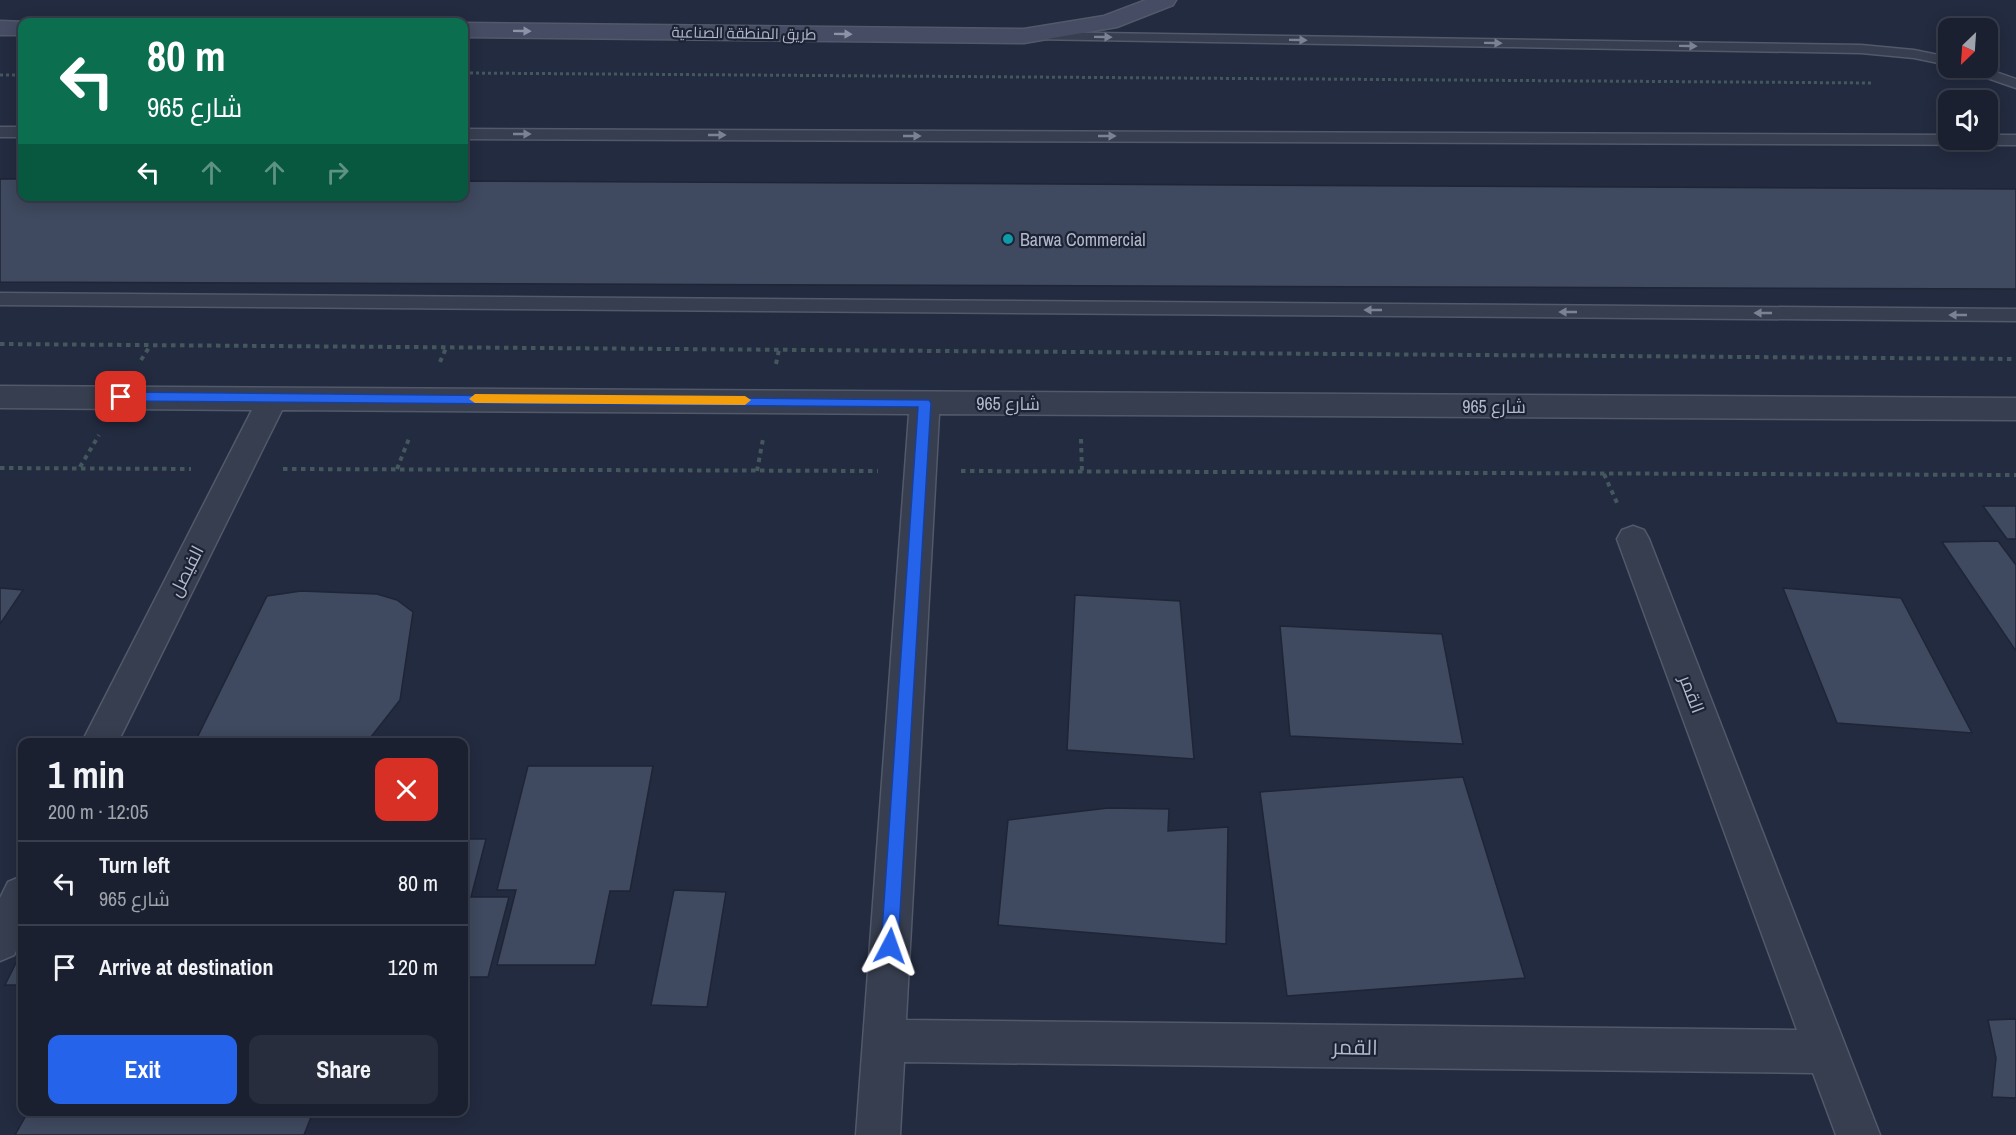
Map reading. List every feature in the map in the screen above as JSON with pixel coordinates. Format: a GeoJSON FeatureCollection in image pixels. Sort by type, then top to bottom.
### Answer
{"type":"FeatureCollection","features":[{"type":"Feature","properties":{"kind":"street","name":"طريق المنطقة الصناعية"},"geometry":{"type":"LineString","coordinates":[[468,30],[1024,36],[1109,22],[1165,0]]}},
{"type":"Feature","properties":{"kind":"street","name":"شارع 965"},"geometry":{"type":"LineString","coordinates":[[0,397],[2016,409]]}},
{"type":"Feature","properties":{"kind":"street","name":"الفيصل"},"geometry":{"type":"LineString","coordinates":[[102,738],[272,399]]}},
{"type":"Feature","properties":{"kind":"street"},"geometry":{"type":"LineString","coordinates":[[878,1135],[924,403]]}},
{"type":"Feature","properties":{"kind":"street","name":"القمر"},"geometry":{"type":"LineString","coordinates":[[1633,539],[1858,1135]]}},
{"type":"Feature","properties":{"kind":"street"},"geometry":{"type":"LineString","coordinates":[[0,941],[18,904]]}},
{"type":"Feature","properties":{"kind":"street","name":"القمر"},"geometry":{"type":"LineString","coordinates":[[884,1041],[1826,1052]]}},
{"type":"Feature","properties":{"kind":"lane"},"geometry":{"type":"LineString","coordinates":[[1024,36],[1861,49],[1914,54],[1938,59]]}},
{"type":"Feature","properties":{"kind":"lane"},"geometry":{"type":"LineString","coordinates":[[1998,77],[2016,84]]}},
{"type":"Feature","properties":{"kind":"lane"},"geometry":{"type":"LineString","coordinates":[[0,132],[18,132]]}},
{"type":"Feature","properties":{"kind":"lane"},"geometry":{"type":"LineString","coordinates":[[468,134],[2016,140]]}},
{"type":"Feature","properties":{"kind":"lane"},"geometry":{"type":"LineString","coordinates":[[0,299],[2016,315]]}},
{"type":"Feature","properties":{"kind":"path"},"geometry":{"type":"LineString","coordinates":[[468,73],[1876,83]]}},
{"type":"Feature","properties":{"kind":"path"},"geometry":{"type":"LineString","coordinates":[[0,75],[18,75]]}},
{"type":"Feature","properties":{"kind":"path"},"geometry":{"type":"LineString","coordinates":[[0,344],[2016,358]]}},
{"type":"Feature","properties":{"kind":"path"},"geometry":{"type":"LineString","coordinates":[[0,468],[2016,475]]}},
{"type":"Feature","properties":{"kind":"building","name":"Barwa Commercial"},"geometry":{"type":"Polygon","coordinates":[[[0,179],[18,179],[18,201],[468,201],[468,181],[2016,189],[2016,289],[0,282],[0,179]]]}},
{"type":"Feature","properties":{"kind":"building"},"geometry":{"type":"Polygon","coordinates":[[[1983,506],[2016,506],[2016,539],[2007,539],[1983,506]]]}},
{"type":"Feature","properties":{"kind":"building"},"geometry":{"type":"Polygon","coordinates":[[[1998,541],[2016,565],[2016,651],[1942,542],[1998,541]]]}},
{"type":"Feature","properties":{"kind":"building"},"geometry":{"type":"Polygon","coordinates":[[[0,588],[23,590],[0,624],[0,588]]]}},
{"type":"Feature","properties":{"kind":"building"},"geometry":{"type":"Polygon","coordinates":[[[1783,588],[1901,598],[1972,733],[1837,723],[1783,588]]]}},
{"type":"Feature","properties":{"kind":"building"},"geometry":{"type":"Polygon","coordinates":[[[301,591],[377,594],[397,600],[413,612],[400,700],[370,738],[197,738],[267,596],[301,591]]]}},
{"type":"Feature","properties":{"kind":"building"},"geometry":{"type":"Polygon","coordinates":[[[1075,595],[1180,601],[1194,759],[1067,750],[1075,595]]]}},
{"type":"Feature","properties":{"kind":"building"},"geometry":{"type":"Polygon","coordinates":[[[1280,626],[1442,634],[1463,744],[1290,736],[1280,626]]]}},
{"type":"Feature","properties":{"kind":"building"},"geometry":{"type":"Polygon","coordinates":[[[528,766],[653,766],[630,891],[610,891],[595,965],[497,965],[516,890],[497,890],[528,766]]]}},
{"type":"Feature","properties":{"kind":"building"},"geometry":{"type":"Polygon","coordinates":[[[1463,777],[1525,978],[1287,996],[1260,792],[1463,777]]]}},
{"type":"Feature","properties":{"kind":"building"},"geometry":{"type":"Polygon","coordinates":[[[1108,808],[1169,809],[1168,831],[1228,827],[1226,944],[998,925],[1008,820],[1108,808]]]}},
{"type":"Feature","properties":{"kind":"building"},"geometry":{"type":"Polygon","coordinates":[[[468,839],[486,839],[471,897],[509,897],[488,977],[468,977],[468,839]]]}},
{"type":"Feature","properties":{"kind":"building"},"geometry":{"type":"Polygon","coordinates":[[[674,890],[726,892],[707,1007],[651,1005],[674,890]]]}},
{"type":"Feature","properties":{"kind":"building"},"geometry":{"type":"Polygon","coordinates":[[[18,959],[18,985],[5,985],[18,959]]]}},
{"type":"Feature","properties":{"kind":"building"},"geometry":{"type":"Polygon","coordinates":[[[2016,1019],[2016,1098],[1992,1097],[1996,1058],[1988,1020],[2016,1019]]]}},
{"type":"Feature","properties":{"kind":"building"},"geometry":{"type":"Polygon","coordinates":[[[26,1116],[311,1116],[304,1135],[15,1135],[26,1116]]]}},
{"type":"Feature","properties":{"kind":"slow traffic"},"geometry":{"type":"LineString","coordinates":[[475,399],[745,400]]}},
{"type":"Feature","properties":{"kind":"place","name":"Barwa Commercial"},"geometry":{"type":"Point","coordinates":[1008,239]}},
{"type":"Feature","properties":{"kind":"route"},"geometry":{"type":"LineString","coordinates":[[121,397],[770,400],[924,403],[890,946]]}}]}
